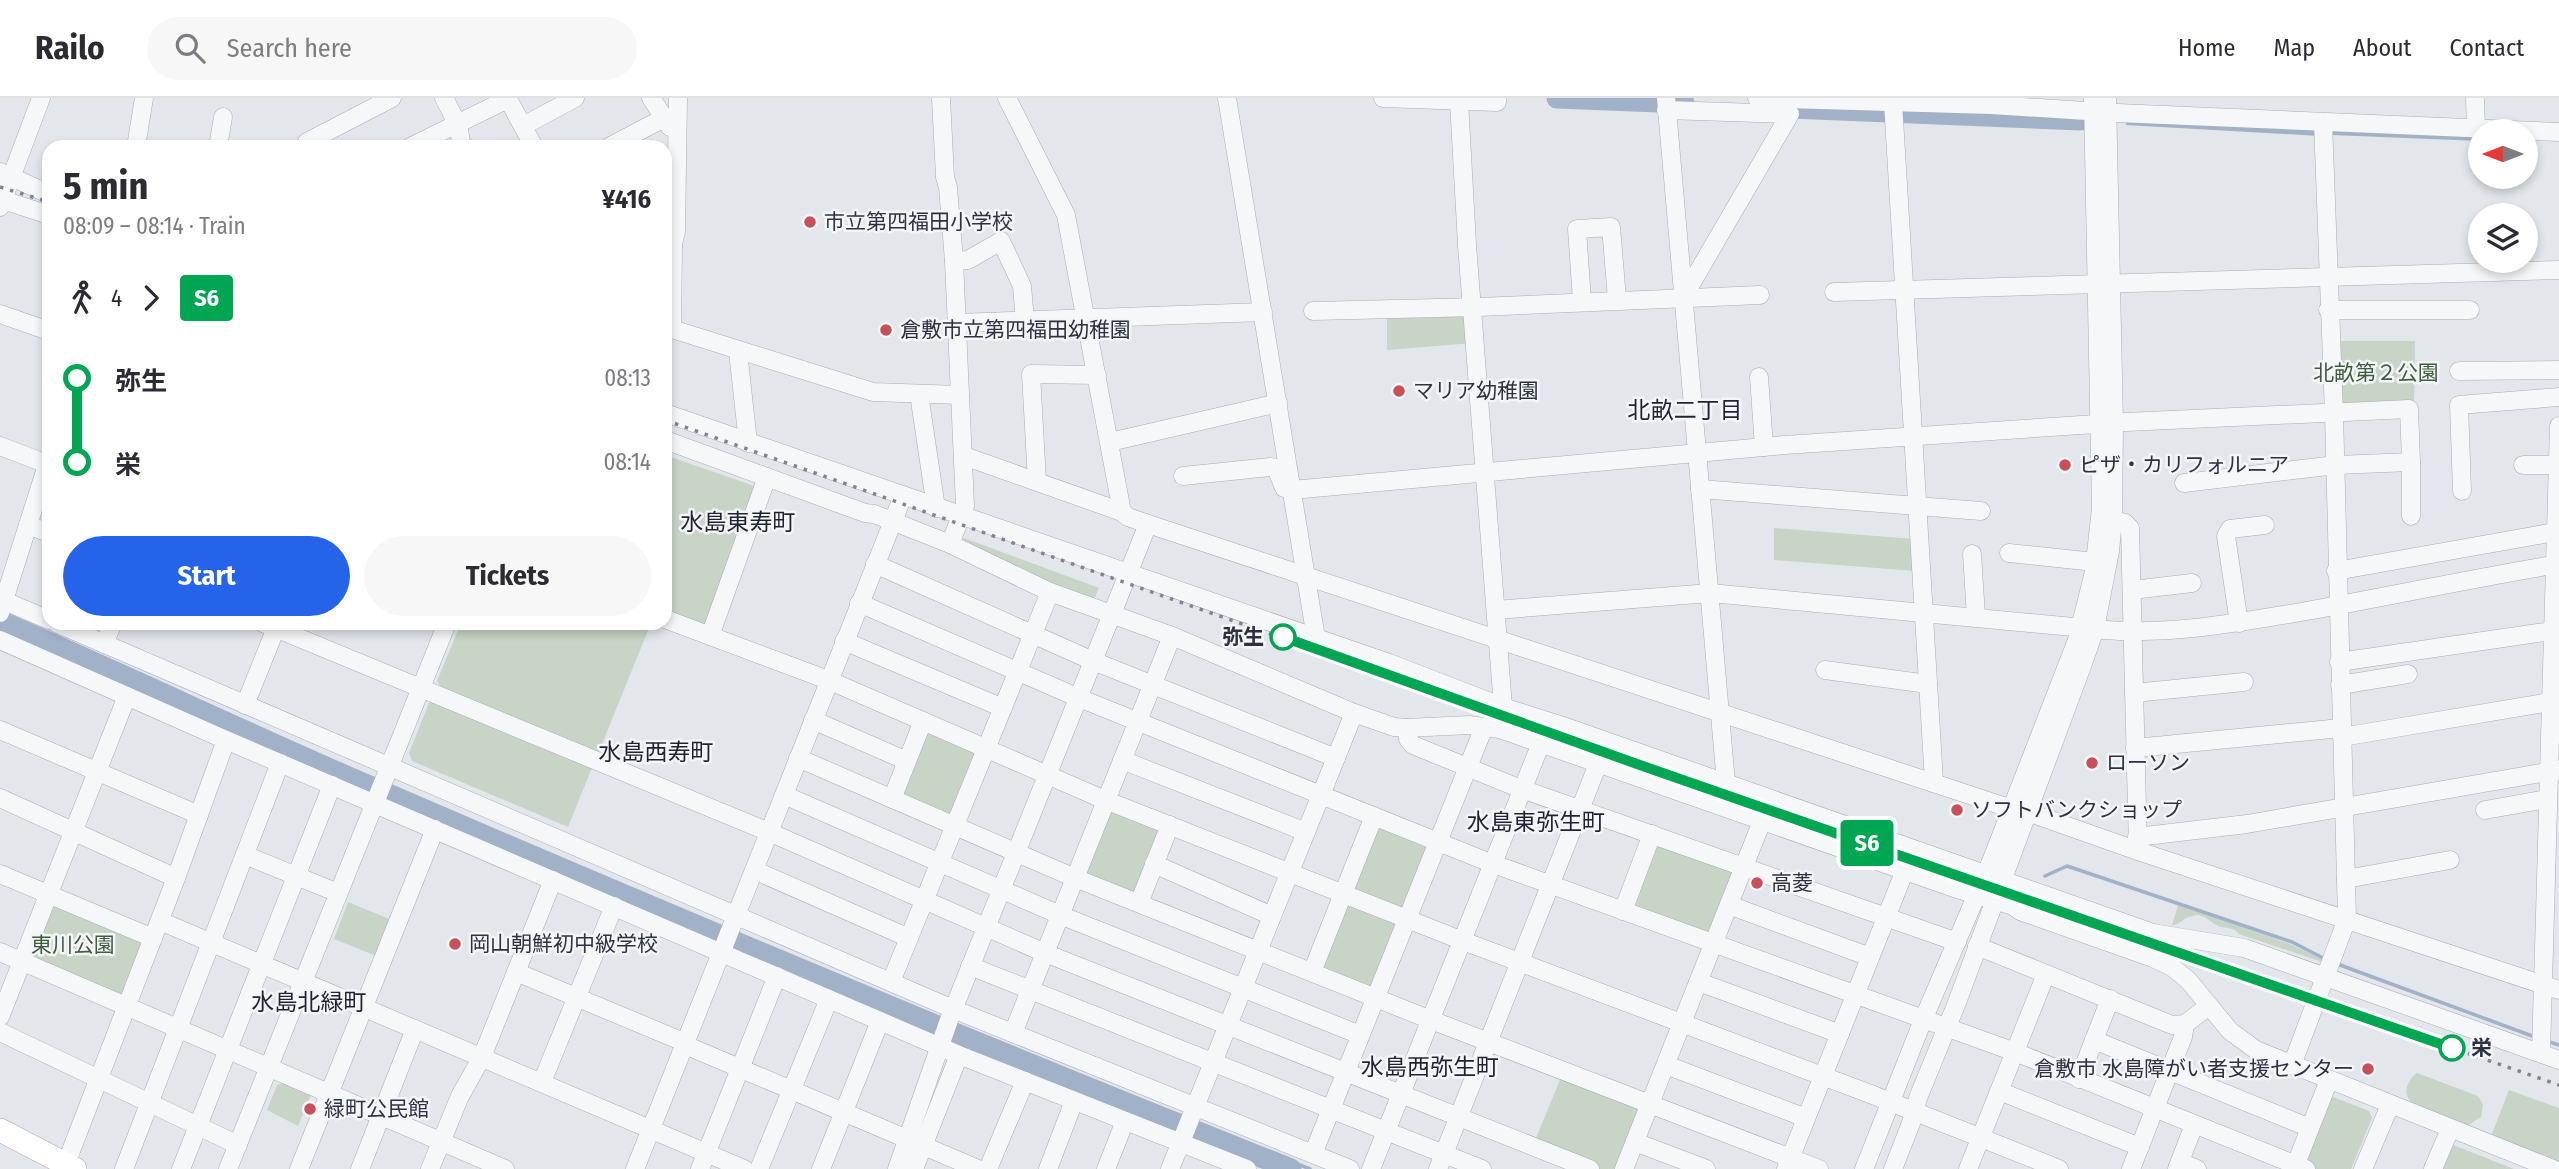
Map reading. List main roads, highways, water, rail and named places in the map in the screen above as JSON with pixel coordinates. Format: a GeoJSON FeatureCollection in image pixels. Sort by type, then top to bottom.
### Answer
{"type":"FeatureCollection","features":[{"type":"Feature","properties":{"kind":"main road"},"geometry":{"type":"LineString","coordinates":[[0,1130],[68,1168]]}},
{"type":"Feature","properties":{"kind":"water"},"geometry":{"type":"Polygon","coordinates":[[[2126,117],[2315,126],[2319,136],[2126,125],[2126,117]]]}},
{"type":"Feature","properties":{"kind":"water"},"geometry":{"type":"Polygon","coordinates":[[[2332,130],[2468,133],[2468,141],[2332,135],[2332,130]]]}},
{"type":"Feature","properties":{"kind":"waterway"},"geometry":{"type":"LineString","coordinates":[[1557,98],[1684,103]]}},
{"type":"Feature","properties":{"kind":"waterway"},"geometry":{"type":"LineString","coordinates":[[1769,107],[2081,120]]}},
{"type":"Feature","properties":{"kind":"waterway"},"geometry":{"type":"LineString","coordinates":[[5,616],[379,782]]}},
{"type":"Feature","properties":{"kind":"waterway"},"geometry":{"type":"LineString","coordinates":[[0,621],[321,765],[597,883],[943,1028],[1291,1169]]}},
{"type":"Feature","properties":{"kind":"waterway"},"geometry":{"type":"LineString","coordinates":[[389,787],[724,928]]}},
{"type":"Feature","properties":{"kind":"waterway"},"geometry":{"type":"LineString","coordinates":[[2045,876],[2067,866],[2292,942],[2325,959]]}},
{"type":"Feature","properties":{"kind":"waterway"},"geometry":{"type":"LineString","coordinates":[[734,932],[942,1022]]}},
{"type":"Feature","properties":{"kind":"waterway"},"geometry":{"type":"LineString","coordinates":[[2340,965],[2535,1037]]}},
{"type":"Feature","properties":{"kind":"waterway"},"geometry":{"type":"LineString","coordinates":[[953,1026],[1183,1119]]}},
{"type":"Feature","properties":{"kind":"waterway"},"geometry":{"type":"LineString","coordinates":[[2547,1041],[2559,1045]]}},
{"type":"Feature","properties":{"kind":"waterway"},"geometry":{"type":"LineString","coordinates":[[1193,1123],[1310,1169]]}},
{"type":"Feature","properties":{"kind":"railway"},"geometry":{"type":"LineString","coordinates":[[0,187],[42,200]]}},
{"type":"Feature","properties":{"kind":"railway"},"geometry":{"type":"LineString","coordinates":[[672,422],[1763,808],[2559,1085]]}},
{"type":"Feature","properties":{"kind":"train","name":"S6"},"geometry":{"type":"LineString","coordinates":[[1283,637],[1637,764],[2452,1048]]}},
{"type":"Feature","properties":{"kind":"place","name":"市立第四福田小学校"},"geometry":{"type":"Point","coordinates":[810,222]}},
{"type":"Feature","properties":{"kind":"place","name":"倉敷市立第四福田幼稚園"},"geometry":{"type":"Point","coordinates":[886,330]}},
{"type":"Feature","properties":{"kind":"place","name":"マリア幼稚園"},"geometry":{"type":"Point","coordinates":[1399,391]}},
{"type":"Feature","properties":{"kind":"place","name":"ピザ・カリフォルニア"},"geometry":{"type":"Point","coordinates":[2065,465]}},
{"type":"Feature","properties":{"kind":"place","name":"弥生"},"geometry":{"type":"Point","coordinates":[1283,637]}},
{"type":"Feature","properties":{"kind":"place","name":"ローソン"},"geometry":{"type":"Point","coordinates":[2092,763]}},
{"type":"Feature","properties":{"kind":"place","name":"ソフトバンクショップ"},"geometry":{"type":"Point","coordinates":[1957,810]}},
{"type":"Feature","properties":{"kind":"place","name":"高菱"},"geometry":{"type":"Point","coordinates":[1757,883]}},
{"type":"Feature","properties":{"kind":"place","name":"岡山朝鮮初中級学校"},"geometry":{"type":"Point","coordinates":[455,944]}},
{"type":"Feature","properties":{"kind":"place","name":"栄"},"geometry":{"type":"Point","coordinates":[2452,1048]}},
{"type":"Feature","properties":{"kind":"place","name":"倉敷市 水島障がい者支援センター"},"geometry":{"type":"Point","coordinates":[2368,1069]}},
{"type":"Feature","properties":{"kind":"place","name":"緑町公民館"},"geometry":{"type":"Point","coordinates":[310,1109]}},
{"type":"Feature","properties":{"kind":"district","name":"北畝二丁目"},"geometry":{"type":"Point","coordinates":[1685,410]}},
{"type":"Feature","properties":{"kind":"district","name":"水島東寿町"},"geometry":{"type":"Point","coordinates":[738,522]}},
{"type":"Feature","properties":{"kind":"district","name":"水島西寿町"},"geometry":{"type":"Point","coordinates":[656,752]}},
{"type":"Feature","properties":{"kind":"district","name":"水島東弥生町"},"geometry":{"type":"Point","coordinates":[1536,822]}},
{"type":"Feature","properties":{"kind":"district","name":"水島北緑町"},"geometry":{"type":"Point","coordinates":[309,1002]}},
{"type":"Feature","properties":{"kind":"district","name":"水島西弥生町"},"geometry":{"type":"Point","coordinates":[1430,1067]}},
{"type":"Feature","properties":{"kind":"park label","name":"北畝第２公園"},"geometry":{"type":"Point","coordinates":[2376,373]}},
{"type":"Feature","properties":{"kind":"park label","name":"東川公園"},"geometry":{"type":"Point","coordinates":[73,945]}}]}
